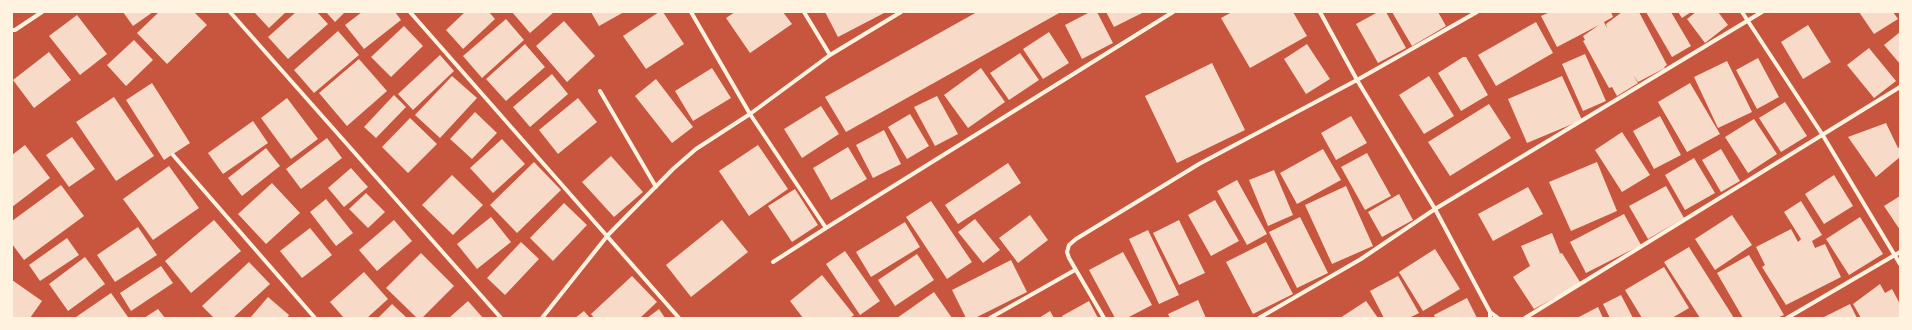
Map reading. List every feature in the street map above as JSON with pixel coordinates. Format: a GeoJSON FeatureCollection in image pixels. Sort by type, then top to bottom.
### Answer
{"type":"FeatureCollection","features":[{"type":"Feature","properties":{"kind":"street"},"geometry":{"type":"LineString","coordinates":[[12,30],[15,30],[42,12]]}},
{"type":"Feature","properties":{"kind":"street"},"geometry":{"type":"LineString","coordinates":[[230,12],[501,318]]}},
{"type":"Feature","properties":{"kind":"street"},"geometry":{"type":"LineString","coordinates":[[410,12],[679,318]]}},
{"type":"Feature","properties":{"kind":"street"},"geometry":{"type":"LineString","coordinates":[[691,12],[750,114],[826,228]]}},
{"type":"Feature","properties":{"kind":"street"},"geometry":{"type":"LineString","coordinates":[[804,12],[830,55]]}},
{"type":"Feature","properties":{"kind":"street"},"geometry":{"type":"LineString","coordinates":[[542,318],[608,236],[673,169],[696,149],[750,114],[830,55],[901,12]]}},
{"type":"Feature","properties":{"kind":"street"},"geometry":{"type":"LineString","coordinates":[[773,262],[1173,12]]}},
{"type":"Feature","properties":{"kind":"street"},"geometry":{"type":"LineString","coordinates":[[1320,12],[1357,80],[1434,209],[1490,312],[1498,318]]}},
{"type":"Feature","properties":{"kind":"street"},"geometry":{"type":"LineString","coordinates":[[1104,318],[1075,270],[1067,252],[1070,245],[1076,239],[1199,164],[1357,80],[1477,12]]}},
{"type":"Feature","properties":{"kind":"street"},"geometry":{"type":"LineString","coordinates":[[1742,12],[1822,134],[1900,264]]}},
{"type":"Feature","properties":{"kind":"street"},"geometry":{"type":"LineString","coordinates":[[1259,318],[1361,259],[1434,209],[1762,12]]}},
{"type":"Feature","properties":{"kind":"street"},"geometry":{"type":"LineString","coordinates":[[1525,318],[1900,87]]}},
{"type":"Feature","properties":{"kind":"street"},"geometry":{"type":"LineString","coordinates":[[600,91],[656,187]]}},
{"type":"Feature","properties":{"kind":"street"},"geometry":{"type":"LineString","coordinates":[[173,155],[315,318]]}},
{"type":"Feature","properties":{"kind":"street"},"geometry":{"type":"LineString","coordinates":[[1787,318],[1900,252]]}},
{"type":"Feature","properties":{"kind":"street"},"geometry":{"type":"LineString","coordinates":[[990,318],[1075,270]]}},
{"type":"Feature","properties":{"kind":"street"},"geometry":{"type":"LineString","coordinates":[[1490,312],[1490,318]]}},
{"type":"Feature","properties":{"kind":"building"},"geometry":{"type":"Polygon","coordinates":[[[123,12],[153,12],[133,26],[123,12]]]}},
{"type":"Feature","properties":{"kind":"building"},"geometry":{"type":"Polygon","coordinates":[[[159,12],[194,12],[207,25],[167,64],[137,33],[159,12]]]}},
{"type":"Feature","properties":{"kind":"building"},"geometry":{"type":"Polygon","coordinates":[[[254,12],[286,12],[269,28],[254,12]]]}},
{"type":"Feature","properties":{"kind":"building"},"geometry":{"type":"Polygon","coordinates":[[[296,12],[317,12],[328,24],[288,59],[268,37],[296,12]]]}},
{"type":"Feature","properties":{"kind":"building"},"geometry":{"type":"Polygon","coordinates":[[[326,12],[345,12],[335,22],[326,12]]]}},
{"type":"Feature","properties":{"kind":"building"},"geometry":{"type":"Polygon","coordinates":[[[362,12],[395,12],[401,20],[364,49],[345,25],[362,12]]]}},
{"type":"Feature","properties":{"kind":"building"},"geometry":{"type":"Polygon","coordinates":[[[465,12],[489,12],[495,19],[463,49],[446,30],[465,12]]]}},
{"type":"Feature","properties":{"kind":"building"},"geometry":{"type":"Polygon","coordinates":[[[512,12],[554,12],[530,33],[512,12]]]}},
{"type":"Feature","properties":{"kind":"building"},"geometry":{"type":"Polygon","coordinates":[[[591,12],[624,12],[599,26],[591,12]]]}},
{"type":"Feature","properties":{"kind":"building"},"geometry":{"type":"Polygon","coordinates":[[[659,12],[663,12],[684,44],[646,69],[623,36],[659,12]]]}},
{"type":"Feature","properties":{"kind":"building"},"geometry":{"type":"Polygon","coordinates":[[[735,12],[783,12],[792,24],[750,53],[726,18],[735,12]]]}},
{"type":"Feature","properties":{"kind":"building"},"geometry":{"type":"Polygon","coordinates":[[[825,12],[886,12],[838,37],[825,12]]]}},
{"type":"Feature","properties":{"kind":"building"},"geometry":{"type":"Polygon","coordinates":[[[977,12],[1061,12],[846,132],[825,97],[977,12]]]}},
{"type":"Feature","properties":{"kind":"building"},"geometry":{"type":"Polygon","coordinates":[[[1090,12],[1097,12],[1113,43],[1082,59],[1065,25],[1090,12]]]}},
{"type":"Feature","properties":{"kind":"building"},"geometry":{"type":"Polygon","coordinates":[[[1106,12],[1144,12],[1114,27],[1106,12]]]}},
{"type":"Feature","properties":{"kind":"building"},"geometry":{"type":"Polygon","coordinates":[[[1232,12],[1293,12],[1307,36],[1250,68],[1221,18],[1232,12]]]}},
{"type":"Feature","properties":{"kind":"building"},"geometry":{"type":"Polygon","coordinates":[[[1378,12],[1386,12],[1406,48],[1378,63],[1356,24],[1378,12]]]}},
{"type":"Feature","properties":{"kind":"building"},"geometry":{"type":"Polygon","coordinates":[[[1392,12],[1438,12],[1446,26],[1412,46],[1392,12]]]}},
{"type":"Feature","properties":{"kind":"building"},"geometry":{"type":"Polygon","coordinates":[[[1550,12],[1611,12],[1613,17],[1604,22],[1607,28],[1606,24],[1622,12],[1639,12],[1667,65],[1664,67],[1665,68],[1638,82],[1633,75],[1638,83],[1617,96],[1612,87],[1609,88],[1583,41],[1585,40],[1583,36],[1599,25],[1557,47],[1541,16],[1550,12]]]}},
{"type":"Feature","properties":{"kind":"building"},"geometry":{"type":"Polygon","coordinates":[[[1646,12],[1671,12],[1691,46],[1672,57],[1646,12]]]}},
{"type":"Feature","properties":{"kind":"building"},"geometry":{"type":"Polygon","coordinates":[[[1678,12],[1691,12],[1682,18],[1678,12]]]}},
{"type":"Feature","properties":{"kind":"building"},"geometry":{"type":"Polygon","coordinates":[[[1696,12],[1718,12],[1728,25],[1705,43],[1687,19],[1696,12]]]}},
{"type":"Feature","properties":{"kind":"building"},"geometry":{"type":"Polygon","coordinates":[[[1859,12],[1893,12],[1898,19],[1874,34],[1859,12]]]}},
{"type":"Feature","properties":{"kind":"building"},"geometry":{"type":"Polygon","coordinates":[[[77,15],[107,54],[80,75],[49,36],[77,15]]]}},
{"type":"Feature","properties":{"kind":"building"},"geometry":{"type":"Polygon","coordinates":[[[506,19],[524,40],[482,78],[463,56],[506,19]]]}},
{"type":"Feature","properties":{"kind":"building"},"geometry":{"type":"Polygon","coordinates":[[[564,21],[595,56],[567,82],[536,46],[564,21]]]}},
{"type":"Feature","properties":{"kind":"building"},"geometry":{"type":"Polygon","coordinates":[[[1536,22],[1553,53],[1496,86],[1478,55],[1536,22]]]}},
{"type":"Feature","properties":{"kind":"building"},"geometry":{"type":"Polygon","coordinates":[[[1808,25],[1831,62],[1803,79],[1781,42],[1808,25]]]}},
{"type":"Feature","properties":{"kind":"building"},"geometry":{"type":"Polygon","coordinates":[[[404,26],[423,46],[391,77],[371,57],[404,26]]]}},
{"type":"Feature","properties":{"kind":"building"},"geometry":{"type":"Polygon","coordinates":[[[338,31],[359,55],[314,93],[294,70],[338,31]]]}},
{"type":"Feature","properties":{"kind":"building"},"geometry":{"type":"Polygon","coordinates":[[[1049,32],[1069,63],[1043,79],[1023,49],[1049,32]]]}},
{"type":"Feature","properties":{"kind":"building"},"geometry":{"type":"Polygon","coordinates":[[[1900,32],[1900,64],[1884,45],[1900,32]]]}},
{"type":"Feature","properties":{"kind":"building"},"geometry":{"type":"Polygon","coordinates":[[[134,40],[153,60],[126,86],[107,65],[134,40]]]}},
{"type":"Feature","properties":{"kind":"building"},"geometry":{"type":"Polygon","coordinates":[[[525,44],[545,67],[506,101],[486,79],[525,44]]]}},
{"type":"Feature","properties":{"kind":"building"},"geometry":{"type":"Polygon","coordinates":[[[1307,44],[1330,79],[1306,94],[1284,59],[1307,44]]]}},
{"type":"Feature","properties":{"kind":"building"},"geometry":{"type":"Polygon","coordinates":[[[1869,48],[1896,81],[1874,98],[1847,65],[1869,48]]]}},
{"type":"Feature","properties":{"kind":"building"},"geometry":{"type":"Polygon","coordinates":[[[49,52],[71,80],[34,108],[13,80],[49,52]]]}},
{"type":"Feature","properties":{"kind":"building"},"geometry":{"type":"Polygon","coordinates":[[[1020,53],[1039,80],[1009,100],[990,73],[1020,53]]]}},
{"type":"Feature","properties":{"kind":"building"},"geometry":{"type":"Polygon","coordinates":[[[1585,54],[1606,101],[1583,111],[1562,64],[1585,54]]]}},
{"type":"Feature","properties":{"kind":"building"},"geometry":{"type":"Polygon","coordinates":[[[440,55],[454,71],[413,110],[398,94],[440,55]]]}},
{"type":"Feature","properties":{"kind":"building"},"geometry":{"type":"Polygon","coordinates":[[[1463,57],[1466,57],[1488,95],[1461,111],[1438,73],[1463,57]]]}},
{"type":"Feature","properties":{"kind":"building"},"geometry":{"type":"Polygon","coordinates":[[[1758,58],[1779,97],[1757,109],[1736,70],[1758,58]]]}},
{"type":"Feature","properties":{"kind":"building"},"geometry":{"type":"Polygon","coordinates":[[[359,59],[387,91],[347,126],[319,93],[359,59]]]}},
{"type":"Feature","properties":{"kind":"building"},"geometry":{"type":"Polygon","coordinates":[[[1727,61],[1752,112],[1718,128],[1694,77],[1727,61]]]}},
{"type":"Feature","properties":{"kind":"building"},"geometry":{"type":"Polygon","coordinates":[[[1212,63],[1245,130],[1177,163],[1145,96],[1212,63]]]}},
{"type":"Feature","properties":{"kind":"building"},"geometry":{"type":"Polygon","coordinates":[[[712,68],[731,98],[693,121],[675,91],[712,68]]]}},
{"type":"Feature","properties":{"kind":"building"},"geometry":{"type":"Polygon","coordinates":[[[981,68],[1005,102],[968,128],[944,95],[981,68]]]}},
{"type":"Feature","properties":{"kind":"building"},"geometry":{"type":"Polygon","coordinates":[[[552,74],[568,94],[530,127],[513,107],[552,74]]]}},
{"type":"Feature","properties":{"kind":"building"},"geometry":{"type":"Polygon","coordinates":[[[452,76],[477,98],[440,138],[415,115],[452,76]]]}},
{"type":"Feature","properties":{"kind":"building"},"geometry":{"type":"Polygon","coordinates":[[[1429,76],[1454,116],[1424,134],[1399,95],[1429,76]]]}},
{"type":"Feature","properties":{"kind":"building"},"geometry":{"type":"Polygon","coordinates":[[[1562,76],[1582,120],[1527,143],[1508,99],[1562,76]]]}},
{"type":"Feature","properties":{"kind":"building"},"geometry":{"type":"Polygon","coordinates":[[[656,79],[693,127],[672,143],[635,96],[656,79]]]}},
{"type":"Feature","properties":{"kind":"building"},"geometry":{"type":"Polygon","coordinates":[[[152,83],[190,143],[164,160],[126,100],[152,83]]]}},
{"type":"Feature","properties":{"kind":"building"},"geometry":{"type":"Polygon","coordinates":[[[1690,83],[1720,134],[1687,152],[1658,102],[1690,83]]]}},
{"type":"Feature","properties":{"kind":"building"},"geometry":{"type":"Polygon","coordinates":[[[394,95],[406,107],[376,138],[364,127],[394,95]]]}},
{"type":"Feature","properties":{"kind":"building"},"geometry":{"type":"Polygon","coordinates":[[[937,96],[958,134],[935,146],[914,107],[937,96]]]}},
{"type":"Feature","properties":{"kind":"building"},"geometry":{"type":"Polygon","coordinates":[[[114,97],[154,156],[116,181],[76,122],[114,97]]]}},
{"type":"Feature","properties":{"kind":"building"},"geometry":{"type":"Polygon","coordinates":[[[287,98],[318,139],[291,159],[261,118],[287,98]]]}},
{"type":"Feature","properties":{"kind":"building"},"geometry":{"type":"Polygon","coordinates":[[[578,98],[597,122],[558,154],[539,130],[578,98]]]}},
{"type":"Feature","properties":{"kind":"building"},"geometry":{"type":"Polygon","coordinates":[[[1785,102],[1807,136],[1781,152],[1759,118],[1785,102]]]}},
{"type":"Feature","properties":{"kind":"building"},"geometry":{"type":"Polygon","coordinates":[[[1489,104],[1511,138],[1450,176],[1428,142],[1489,104]]]}},
{"type":"Feature","properties":{"kind":"building"},"geometry":{"type":"Polygon","coordinates":[[[821,106],[839,134],[802,158],[784,129],[821,106]]]}},
{"type":"Feature","properties":{"kind":"building"},"geometry":{"type":"Polygon","coordinates":[[[475,112],[497,133],[472,159],[450,139],[475,112]]]}},
{"type":"Feature","properties":{"kind":"building"},"geometry":{"type":"Polygon","coordinates":[[[910,114],[929,146],[907,159],[888,127],[910,114]]]}},
{"type":"Feature","properties":{"kind":"building"},"geometry":{"type":"Polygon","coordinates":[[[1351,116],[1367,143],[1336,160],[1321,133],[1351,116]]]}},
{"type":"Feature","properties":{"kind":"building"},"geometry":{"type":"Polygon","coordinates":[[[1660,116],[1681,155],[1654,169],[1633,131],[1660,116]]]}},
{"type":"Feature","properties":{"kind":"building"},"geometry":{"type":"Polygon","coordinates":[[[410,118],[437,144],[408,173],[382,147],[410,118]]]}},
{"type":"Feature","properties":{"kind":"building"},"geometry":{"type":"Polygon","coordinates":[[[1754,119],[1777,154],[1748,173],[1725,137],[1754,119]]]}},
{"type":"Feature","properties":{"kind":"building"},"geometry":{"type":"Polygon","coordinates":[[[253,121],[268,143],[223,174],[208,153],[253,121]]]}},
{"type":"Feature","properties":{"kind":"building"},"geometry":{"type":"Polygon","coordinates":[[[1886,123],[1898,148],[1900,147],[1900,157],[1876,177],[1848,137],[1886,123]]]}},
{"type":"Feature","properties":{"kind":"building"},"geometry":{"type":"Polygon","coordinates":[[[884,130],[901,164],[873,178],[856,145],[884,130]]]}},
{"type":"Feature","properties":{"kind":"building"},"geometry":{"type":"Polygon","coordinates":[[[1622,132],[1650,175],[1622,192],[1595,150],[1622,132]]]}},
{"type":"Feature","properties":{"kind":"building"},"geometry":{"type":"Polygon","coordinates":[[[72,137],[95,169],[69,187],[46,155],[72,137]]]}},
{"type":"Feature","properties":{"kind":"building"},"geometry":{"type":"Polygon","coordinates":[[[327,138],[342,158],[301,189],[286,169],[327,138]]]}},
{"type":"Feature","properties":{"kind":"building"},"geometry":{"type":"Polygon","coordinates":[[[502,139],[525,164],[493,193],[470,168],[502,139]]]}},
{"type":"Feature","properties":{"kind":"building"},"geometry":{"type":"Polygon","coordinates":[[[25,145],[50,178],[12,207],[12,155],[25,145]]]}},
{"type":"Feature","properties":{"kind":"building"},"geometry":{"type":"Polygon","coordinates":[[[758,145],[788,189],[749,216],[719,171],[758,145]]]}},
{"type":"Feature","properties":{"kind":"building"},"geometry":{"type":"Polygon","coordinates":[[[848,147],[867,179],[831,200],[813,168],[848,147]]]}},
{"type":"Feature","properties":{"kind":"building"},"geometry":{"type":"Polygon","coordinates":[[[266,148],[280,166],[242,196],[228,178],[266,148]]]}},
{"type":"Feature","properties":{"kind":"building"},"geometry":{"type":"Polygon","coordinates":[[[1323,149],[1341,180],[1297,204],[1280,173],[1323,149]]]}},
{"type":"Feature","properties":{"kind":"building"},"geometry":{"type":"Polygon","coordinates":[[[1721,149],[1740,181],[1721,192],[1702,160],[1721,149]]]}},
{"type":"Feature","properties":{"kind":"building"},"geometry":{"type":"Polygon","coordinates":[[[1367,153],[1391,196],[1365,210],[1341,167],[1367,153]]]}},
{"type":"Feature","properties":{"kind":"building"},"geometry":{"type":"Polygon","coordinates":[[[611,156],[643,192],[614,217],[582,182],[611,156]]]}},
{"type":"Feature","properties":{"kind":"building"},"geometry":{"type":"Polygon","coordinates":[[[1694,158],[1715,193],[1685,210],[1665,175],[1694,158]]]}},
{"type":"Feature","properties":{"kind":"building"},"geometry":{"type":"Polygon","coordinates":[[[534,162],[561,190],[517,233],[490,205],[534,162]]]}},
{"type":"Feature","properties":{"kind":"building"},"geometry":{"type":"Polygon","coordinates":[[[1597,162],[1617,211],[1571,231],[1549,182],[1597,162]]]}},
{"type":"Feature","properties":{"kind":"building"},"geometry":{"type":"Polygon","coordinates":[[[1008,163],[1021,183],[958,224],[945,205],[1008,163]]]}},
{"type":"Feature","properties":{"kind":"building"},"geometry":{"type":"Polygon","coordinates":[[[169,166],[199,208],[153,240],[123,199],[169,166]]]}},
{"type":"Feature","properties":{"kind":"building"},"geometry":{"type":"Polygon","coordinates":[[[351,168],[368,187],[344,207],[328,188],[351,168]]]}},
{"type":"Feature","properties":{"kind":"building"},"geometry":{"type":"Polygon","coordinates":[[[1274,170],[1293,215],[1268,226],[1249,180],[1274,170]]]}},
{"type":"Feature","properties":{"kind":"building"},"geometry":{"type":"Polygon","coordinates":[[[452,175],[483,205],[453,235],[422,205],[452,175]]]}},
{"type":"Feature","properties":{"kind":"building"},"geometry":{"type":"Polygon","coordinates":[[[1834,175],[1853,206],[1824,224],[1805,194],[1834,175]]]}},
{"type":"Feature","properties":{"kind":"building"},"geometry":{"type":"Polygon","coordinates":[[[1237,180],[1267,234],[1247,245],[1217,191],[1237,180]]]}},
{"type":"Feature","properties":{"kind":"building"},"geometry":{"type":"Polygon","coordinates":[[[272,183],[300,213],[266,244],[238,214],[272,183]]]}},
{"type":"Feature","properties":{"kind":"building"},"geometry":{"type":"Polygon","coordinates":[[[61,185],[84,216],[24,260],[12,244],[12,221],[61,185]]]}},
{"type":"Feature","properties":{"kind":"building"},"geometry":{"type":"Polygon","coordinates":[[[1346,186],[1373,246],[1332,264],[1305,205],[1346,186]]]}},
{"type":"Feature","properties":{"kind":"building"},"geometry":{"type":"Polygon","coordinates":[[[1666,186],[1684,218],[1648,239],[1629,206],[1666,186]]]}},
{"type":"Feature","properties":{"kind":"building"},"geometry":{"type":"Polygon","coordinates":[[[1528,187],[1543,214],[1493,241],[1478,214],[1528,187]]]}},
{"type":"Feature","properties":{"kind":"building"},"geometry":{"type":"Polygon","coordinates":[[[795,189],[818,225],[792,242],[768,206],[795,189]]]}},
{"type":"Feature","properties":{"kind":"building"},"geometry":{"type":"Polygon","coordinates":[[[366,193],[385,212],[368,228],[349,209],[366,193]]]}},
{"type":"Feature","properties":{"kind":"building"},"geometry":{"type":"Polygon","coordinates":[[[1399,194],[1413,220],[1382,237],[1368,212],[1399,194]]]}},
{"type":"Feature","properties":{"kind":"building"},"geometry":{"type":"Polygon","coordinates":[[[1900,196],[1900,230],[1884,206],[1900,196]]]}},
{"type":"Feature","properties":{"kind":"building"},"geometry":{"type":"Polygon","coordinates":[[[326,199],[353,233],[336,246],[310,212],[326,199]]]}},
{"type":"Feature","properties":{"kind":"building"},"geometry":{"type":"Polygon","coordinates":[[[1215,200],[1239,241],[1211,256],[1188,215],[1215,200]]]}},
{"type":"Feature","properties":{"kind":"building"},"geometry":{"type":"Polygon","coordinates":[[[931,201],[972,262],[947,279],[906,217],[931,201]]]}},
{"type":"Feature","properties":{"kind":"building"},"geometry":{"type":"Polygon","coordinates":[[[1801,201],[1822,235],[1812,241],[1815,248],[1825,244],[1841,277],[1786,305],[1762,267],[1765,265],[1756,247],[1791,229],[1798,242],[1801,239],[1784,212],[1801,201]]]}},
{"type":"Feature","properties":{"kind":"building"},"geometry":{"type":"Polygon","coordinates":[[[564,203],[587,225],[553,261],[530,238],[564,203]]]}},
{"type":"Feature","properties":{"kind":"building"},"geometry":{"type":"Polygon","coordinates":[[[1624,214],[1641,245],[1586,273],[1570,242],[1624,214]]]}},
{"type":"Feature","properties":{"kind":"building"},"geometry":{"type":"Polygon","coordinates":[[[1030,215],[1048,240],[1018,263],[999,238],[1030,215]]]}},
{"type":"Feature","properties":{"kind":"building"},"geometry":{"type":"Polygon","coordinates":[[[1732,215],[1752,245],[1715,270],[1695,239],[1732,215]]]}},
{"type":"Feature","properties":{"kind":"building"},"geometry":{"type":"Polygon","coordinates":[[[491,217],[511,242],[477,269],[457,244],[491,217]]]}},
{"type":"Feature","properties":{"kind":"building"},"geometry":{"type":"Polygon","coordinates":[[[1300,217],[1328,273],[1297,288],[1269,232],[1300,217]]]}},
{"type":"Feature","properties":{"kind":"building"},"geometry":{"type":"Polygon","coordinates":[[[1860,217],[1883,254],[1849,275],[1826,239],[1860,217]]]}},
{"type":"Feature","properties":{"kind":"building"},"geometry":{"type":"Polygon","coordinates":[[[975,219],[1000,250],[983,263],[958,232],[975,219]]]}},
{"type":"Feature","properties":{"kind":"building"},"geometry":{"type":"Polygon","coordinates":[[[214,220],[241,251],[191,293],[165,261],[214,220]]]}},
{"type":"Feature","properties":{"kind":"building"},"geometry":{"type":"Polygon","coordinates":[[[394,220],[412,241],[377,271],[359,250],[394,220]]]}},
{"type":"Feature","properties":{"kind":"building"},"geometry":{"type":"Polygon","coordinates":[[[722,220],[748,252],[691,297],[666,265],[722,220]]]}},
{"type":"Feature","properties":{"kind":"building"},"geometry":{"type":"Polygon","coordinates":[[[1179,220],[1205,273],[1179,285],[1153,233],[1179,220]]]}},
{"type":"Feature","properties":{"kind":"building"},"geometry":{"type":"Polygon","coordinates":[[[905,222],[920,247],[871,277],[856,252],[905,222]]]}},
{"type":"Feature","properties":{"kind":"building"},"geometry":{"type":"Polygon","coordinates":[[[138,227],[157,255],[115,282],[97,255],[138,227]]]}},
{"type":"Feature","properties":{"kind":"building"},"geometry":{"type":"Polygon","coordinates":[[[310,228],[332,255],[302,278],[280,251],[310,228]]]}},
{"type":"Feature","properties":{"kind":"building"},"geometry":{"type":"Polygon","coordinates":[[[1148,230],[1179,295],[1159,304],[1129,239],[1148,230]]]}},
{"type":"Feature","properties":{"kind":"building"},"geometry":{"type":"Polygon","coordinates":[[[1552,233],[1560,253],[1558,254],[1562,253],[1580,282],[1576,286],[1534,309],[1513,277],[1530,266],[1521,246],[1552,233]]]}},
{"type":"Feature","properties":{"kind":"building"},"geometry":{"type":"Polygon","coordinates":[[[67,238],[79,255],[40,281],[29,265],[67,238]]]}},
{"type":"Feature","properties":{"kind":"building"},"geometry":{"type":"Polygon","coordinates":[[[521,242],[539,259],[505,295],[487,278],[521,242]]]}},
{"type":"Feature","properties":{"kind":"building"},"geometry":{"type":"Polygon","coordinates":[[[1266,242],[1293,294],[1253,314],[1226,262],[1266,242]]]}},
{"type":"Feature","properties":{"kind":"building"},"geometry":{"type":"Polygon","coordinates":[[[1689,247],[1734,318],[1700,318],[1664,262],[1689,247]]]}},
{"type":"Feature","properties":{"kind":"building"},"geometry":{"type":"Polygon","coordinates":[[[1435,249],[1460,289],[1423,311],[1399,272],[1435,249]]]}},
{"type":"Feature","properties":{"kind":"building"},"geometry":{"type":"Polygon","coordinates":[[[845,251],[880,301],[860,315],[826,264],[845,251]]]}},
{"type":"Feature","properties":{"kind":"building"},"geometry":{"type":"Polygon","coordinates":[[[1123,252],[1152,305],[1127,318],[1115,318],[1089,270],[1123,252]]]}},
{"type":"Feature","properties":{"kind":"building"},"geometry":{"type":"Polygon","coordinates":[[[421,253],[454,286],[422,318],[417,318],[386,288],[421,253]]]}},
{"type":"Feature","properties":{"kind":"building"},"geometry":{"type":"Polygon","coordinates":[[[917,254],[934,280],[895,306],[878,280],[917,254]]]}},
{"type":"Feature","properties":{"kind":"building"},"geometry":{"type":"Polygon","coordinates":[[[1749,255],[1784,315],[1777,318],[1743,318],[1717,273],[1749,255]]]}},
{"type":"Feature","properties":{"kind":"building"},"geometry":{"type":"Polygon","coordinates":[[[85,257],[105,284],[68,311],[49,284],[85,257]]]}},
{"type":"Feature","properties":{"kind":"building"},"geometry":{"type":"Polygon","coordinates":[[[1011,260],[1027,292],[975,318],[966,318],[952,290],[1011,260]]]}},
{"type":"Feature","properties":{"kind":"building"},"geometry":{"type":"Polygon","coordinates":[[[249,262],[270,284],[233,318],[214,318],[202,306],[249,262]]]}},
{"type":"Feature","properties":{"kind":"building"},"geometry":{"type":"Polygon","coordinates":[[[161,266],[173,283],[131,311],[120,293],[161,266]]]}},
{"type":"Feature","properties":{"kind":"building"},"geometry":{"type":"Polygon","coordinates":[[[1664,267],[1689,308],[1672,318],[1642,318],[1625,290],[1664,267]]]}},
{"type":"Feature","properties":{"kind":"building"},"geometry":{"type":"Polygon","coordinates":[[[364,272],[388,299],[367,318],[344,318],[330,302],[364,272]]]}},
{"type":"Feature","properties":{"kind":"building"},"geometry":{"type":"Polygon","coordinates":[[[822,275],[854,315],[850,318],[803,318],[790,301],[822,275]]]}},
{"type":"Feature","properties":{"kind":"building"},"geometry":{"type":"Polygon","coordinates":[[[632,276],[657,302],[640,318],[594,318],[591,314],[632,276]]]}},
{"type":"Feature","properties":{"kind":"building"},"geometry":{"type":"Polygon","coordinates":[[[1398,276],[1419,313],[1409,318],[1384,318],[1370,291],[1398,276]]]}},
{"type":"Feature","properties":{"kind":"building"},"geometry":{"type":"Polygon","coordinates":[[[12,280],[42,301],[30,318],[12,318],[12,280]]]}},
{"type":"Feature","properties":{"kind":"building"},"geometry":{"type":"Polygon","coordinates":[[[1880,284],[1885,293],[1892,289],[1900,304],[1900,318],[1861,318],[1853,304],[1880,284]]]}},
{"type":"Feature","properties":{"kind":"building"},"geometry":{"type":"Polygon","coordinates":[[[934,292],[952,318],[897,318],[934,292]]]}},
{"type":"Feature","properties":{"kind":"building"},"geometry":{"type":"Polygon","coordinates":[[[111,293],[128,317],[76,317],[111,293]]]}},
{"type":"Feature","properties":{"kind":"building"},"geometry":{"type":"Polygon","coordinates":[[[1621,295],[1633,318],[1610,318],[1603,304],[1621,295]]]}},
{"type":"Feature","properties":{"kind":"building"},"geometry":{"type":"Polygon","coordinates":[[[268,297],[289,315],[287,318],[250,318],[268,297]]]}},
{"type":"Feature","properties":{"kind":"building"},"geometry":{"type":"Polygon","coordinates":[[[1467,298],[1477,318],[1435,318],[1434,315],[1467,298]]]}},
{"type":"Feature","properties":{"kind":"building"},"geometry":{"type":"Polygon","coordinates":[[[1198,300],[1206,318],[1170,318],[1168,314],[1198,300]]]}},
{"type":"Feature","properties":{"kind":"building"},"geometry":{"type":"Polygon","coordinates":[[[468,301],[483,318],[449,318],[468,301]]]}},
{"type":"Feature","properties":{"kind":"building"},"geometry":{"type":"Polygon","coordinates":[[[1089,301],[1098,318],[1063,318],[1062,316],[1089,301]]]}},
{"type":"Feature","properties":{"kind":"building"},"geometry":{"type":"Polygon","coordinates":[[[1366,301],[1378,318],[1340,318],[1366,301]]]}},
{"type":"Feature","properties":{"kind":"building"},"geometry":{"type":"Polygon","coordinates":[[[392,304],[407,318],[378,318],[392,304]]]}},
{"type":"Feature","properties":{"kind":"building"},"geometry":{"type":"Polygon","coordinates":[[[1850,304],[1857,318],[1822,318],[1850,304]]]}},
{"type":"Feature","properties":{"kind":"building"},"geometry":{"type":"Polygon","coordinates":[[[1598,307],[1603,318],[1577,318],[1598,307]]]}},
{"type":"Feature","properties":{"kind":"building"},"geometry":{"type":"Polygon","coordinates":[[[158,309],[165,318],[144,318],[158,309]]]}},
{"type":"Feature","properties":{"kind":"building"},"geometry":{"type":"Polygon","coordinates":[[[659,309],[665,318],[647,318],[659,309]]]}},
{"type":"Feature","properties":{"kind":"building"},"geometry":{"type":"Polygon","coordinates":[[[584,311],[590,318],[575,318],[584,311]]]}},
{"type":"Feature","properties":{"kind":"building"},"geometry":{"type":"Polygon","coordinates":[[[1050,311],[1054,318],[1039,318],[1050,311]]]}}]}
